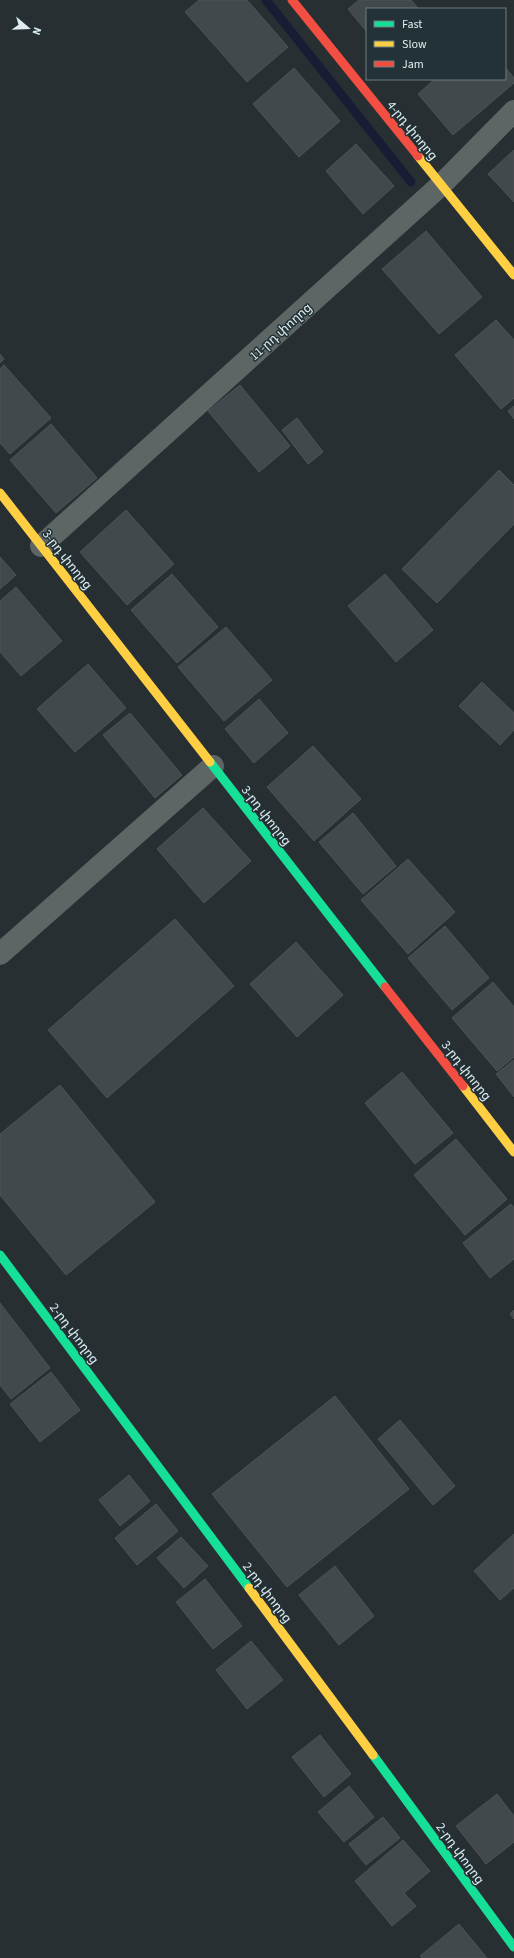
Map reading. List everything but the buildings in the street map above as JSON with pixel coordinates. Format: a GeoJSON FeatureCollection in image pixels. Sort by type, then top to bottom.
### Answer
{"type":"FeatureCollection","features":[{"type":"Feature","properties":{"kind":"street","name":"4-րդ փողոց"},"geometry":{"type":"LineString","coordinates":[[292,0],[514,275]]}},
{"type":"Feature","properties":{"kind":"street","name":"11-րդ փողոց"},"geometry":{"type":"LineString","coordinates":[[41,546],[441,185],[514,111]]}},
{"type":"Feature","properties":{"kind":"street","name":"3-րդ փողոց"},"geometry":{"type":"LineString","coordinates":[[0,493],[514,1152]]}},
{"type":"Feature","properties":{"kind":"street"},"geometry":{"type":"LineString","coordinates":[[0,954],[213,766]]}},
{"type":"Feature","properties":{"kind":"street","name":"2-րդ փողոց"},"geometry":{"type":"LineString","coordinates":[[0,1255],[347,1719],[514,1947]]}},
{"type":"Feature","properties":{"kind":"waterway"},"geometry":{"type":"LineString","coordinates":[[266,0],[411,182]]}},
{"type":"Feature","properties":{"kind":"traffic: fast"},"geometry":{"type":"LineString","coordinates":[[210,762],[385,987]]}},
{"type":"Feature","properties":{"kind":"traffic: fast"},"geometry":{"type":"LineString","coordinates":[[0,1255],[249,1588]]}},
{"type":"Feature","properties":{"kind":"traffic: fast"},"geometry":{"type":"LineString","coordinates":[[373,1755],[514,1947]]}},
{"type":"Feature","properties":{"kind":"traffic: slow"},"geometry":{"type":"LineString","coordinates":[[418,156],[514,275]]}},
{"type":"Feature","properties":{"kind":"traffic: slow"},"geometry":{"type":"LineString","coordinates":[[0,493],[210,762]]}},
{"type":"Feature","properties":{"kind":"traffic: slow"},"geometry":{"type":"LineString","coordinates":[[463,1086],[514,1152]]}},
{"type":"Feature","properties":{"kind":"traffic: slow"},"geometry":{"type":"LineString","coordinates":[[249,1588],[373,1755]]}},
{"type":"Feature","properties":{"kind":"traffic: jam"},"geometry":{"type":"LineString","coordinates":[[292,0],[418,156]]}},
{"type":"Feature","properties":{"kind":"traffic: jam"},"geometry":{"type":"LineString","coordinates":[[385,987],[463,1086]]}}]}
